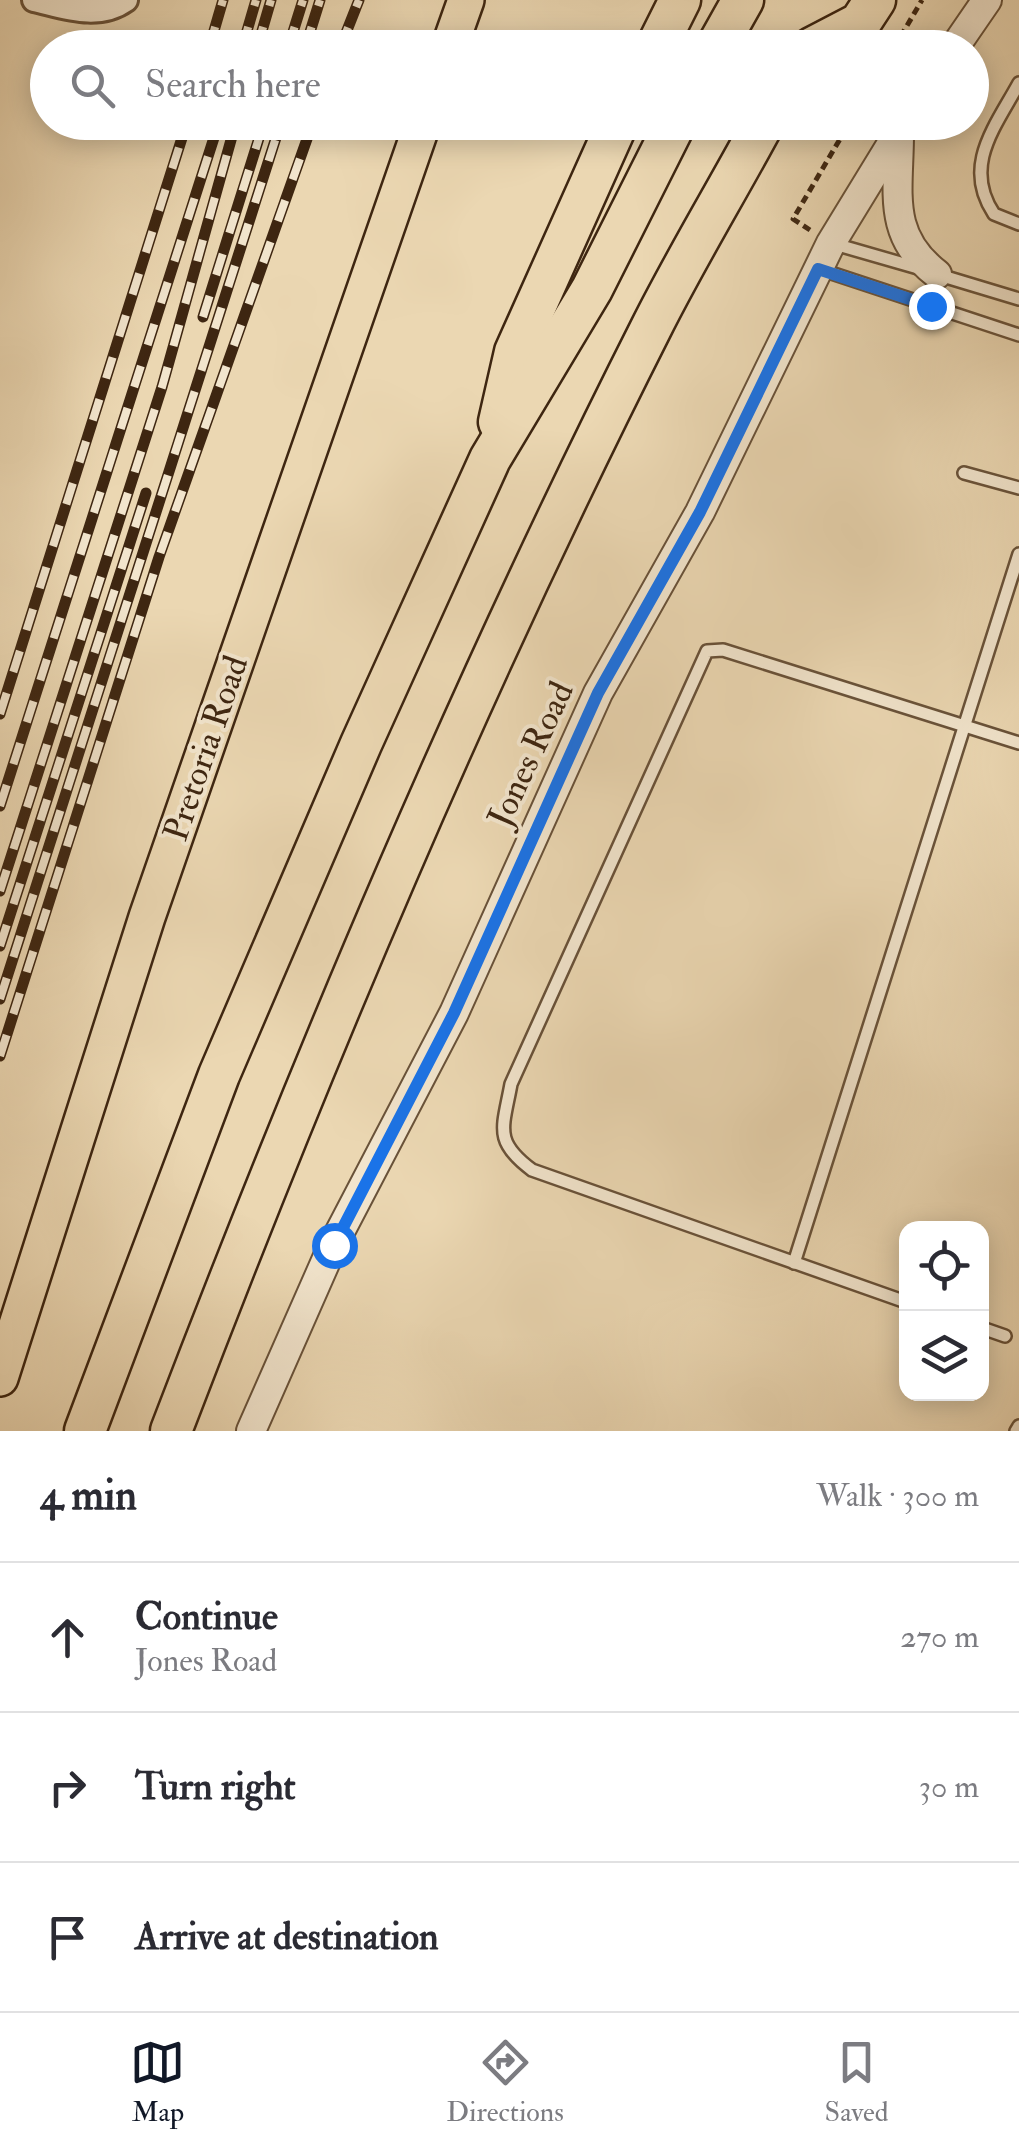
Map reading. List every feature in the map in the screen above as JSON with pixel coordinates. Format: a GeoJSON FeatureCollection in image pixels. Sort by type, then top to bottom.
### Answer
{"type":"FeatureCollection","features":[{"type":"Feature","properties":{"kind":"highway"},"geometry":{"type":"LineString","coordinates":[[665,30],[680,0]]}},
{"type":"Feature","properties":{"kind":"highway"},"geometry":{"type":"LineString","coordinates":[[726,30],[743,0]]}},
{"type":"Feature","properties":{"kind":"highway"},"geometry":{"type":"LineString","coordinates":[[818,30],[834,0]]}},
{"type":"Feature","properties":{"kind":"highway"},"geometry":{"type":"LineString","coordinates":[[846,30],[860,23],[875,0]]}},
{"type":"Feature","properties":{"kind":"highway"},"geometry":{"type":"LineString","coordinates":[[490,460],[515,352],[610,140]]}},
{"type":"Feature","properties":{"kind":"highway"},"geometry":{"type":"LineString","coordinates":[[85,1431],[219,1075],[360,744],[490,460],[592,289],[667,140]]}},
{"type":"Feature","properties":{"kind":"highway"},"geometry":{"type":"LineString","coordinates":[[171,1431],[273,1164],[448,756],[652,326],[754,140]]}},
{"type":"Feature","properties":{"kind":"main road"},"geometry":{"type":"LineString","coordinates":[[456,30],[466,0]]}},
{"type":"Feature","properties":{"kind":"main road","name":"Pretoria Road"},"geometry":{"type":"LineString","coordinates":[[0,1378],[160,880],[417,140]]}},
{"type":"Feature","properties":{"kind":"street"},"geometry":{"type":"LineString","coordinates":[[34,0],[100,11],[126,0]]}},
{"type":"Feature","properties":{"kind":"street"},"geometry":{"type":"LineString","coordinates":[[966,30],[986,0]]}},
{"type":"Feature","properties":{"kind":"street","name":"Jones Road"},"geometry":{"type":"LineString","coordinates":[[250,1431],[334,1245],[454,1013],[598,693],[700,512],[831,243],[895,140]]}},
{"type":"Feature","properties":{"kind":"street"},"geometry":{"type":"LineString","coordinates":[[902,140],[900,228],[910,251],[936,274]]}},
{"type":"Feature","properties":{"kind":"lane"},"geometry":{"type":"LineString","coordinates":[[989,138],[1019,83]]}},
{"type":"Feature","properties":{"kind":"lane"},"geometry":{"type":"LineString","coordinates":[[988,140],[978,172],[994,214],[1019,224]]}},
{"type":"Feature","properties":{"kind":"lane"},"geometry":{"type":"LineString","coordinates":[[831,243],[1019,299]]}},
{"type":"Feature","properties":{"kind":"lane"},"geometry":{"type":"LineString","coordinates":[[818,269],[1019,335]]}},
{"type":"Feature","properties":{"kind":"lane"},"geometry":{"type":"LineString","coordinates":[[964,473],[1019,488]]}},
{"type":"Feature","properties":{"kind":"lane"},"geometry":{"type":"LineString","coordinates":[[794,1263],[1019,554]]}},
{"type":"Feature","properties":{"kind":"lane"},"geometry":{"type":"LineString","coordinates":[[899,1300],[532,1170],[509,1153],[502,1135],[511,1084],[707,651],[724,650],[1019,744]]}},
{"type":"Feature","properties":{"kind":"lane"},"geometry":{"type":"LineString","coordinates":[[989,1330],[1005,1336]]}},
{"type":"Feature","properties":{"kind":"path"},"geometry":{"type":"LineString","coordinates":[[904,30],[922,0]]}},
{"type":"Feature","properties":{"kind":"path"},"geometry":{"type":"LineString","coordinates":[[793,219],[839,140]]}},
{"type":"Feature","properties":{"kind":"railway"},"geometry":{"type":"LineString","coordinates":[[214,30],[223,0]]}},
{"type":"Feature","properties":{"kind":"railway"},"geometry":{"type":"LineString","coordinates":[[247,30],[256,0]]}},
{"type":"Feature","properties":{"kind":"railway"},"geometry":{"type":"LineString","coordinates":[[262,30],[271,0]]}},
{"type":"Feature","properties":{"kind":"railway"},"geometry":{"type":"LineString","coordinates":[[294,30],[303,0]]}},
{"type":"Feature","properties":{"kind":"railway"},"geometry":{"type":"LineString","coordinates":[[311,30],[320,0]]}},
{"type":"Feature","properties":{"kind":"railway"},"geometry":{"type":"LineString","coordinates":[[347,30],[359,0]]}},
{"type":"Feature","properties":{"kind":"railway"},"geometry":{"type":"LineString","coordinates":[[0,714],[181,140]]}},
{"type":"Feature","properties":{"kind":"railway"},"geometry":{"type":"LineString","coordinates":[[0,806],[213,140]]}},
{"type":"Feature","properties":{"kind":"railway"},"geometry":{"type":"LineString","coordinates":[[0,891],[162,387],[231,140]]}},
{"type":"Feature","properties":{"kind":"railway"},"geometry":{"type":"LineString","coordinates":[[203,317],[258,140]]}},
{"type":"Feature","properties":{"kind":"railway"},"geometry":{"type":"LineString","coordinates":[[0,999],[275,140]]}},
{"type":"Feature","properties":{"kind":"railway"},"geometry":{"type":"LineString","coordinates":[[0,1056],[159,557],[307,140]]}},
{"type":"Feature","properties":{"kind":"railway"},"geometry":{"type":"LineString","coordinates":[[0,946],[146,493]]}},
{"type":"Feature","properties":{"kind":"route"},"geometry":{"type":"LineString","coordinates":[[334,1245],[454,1013],[598,693],[700,512],[818,269],[931,306]]}}]}
